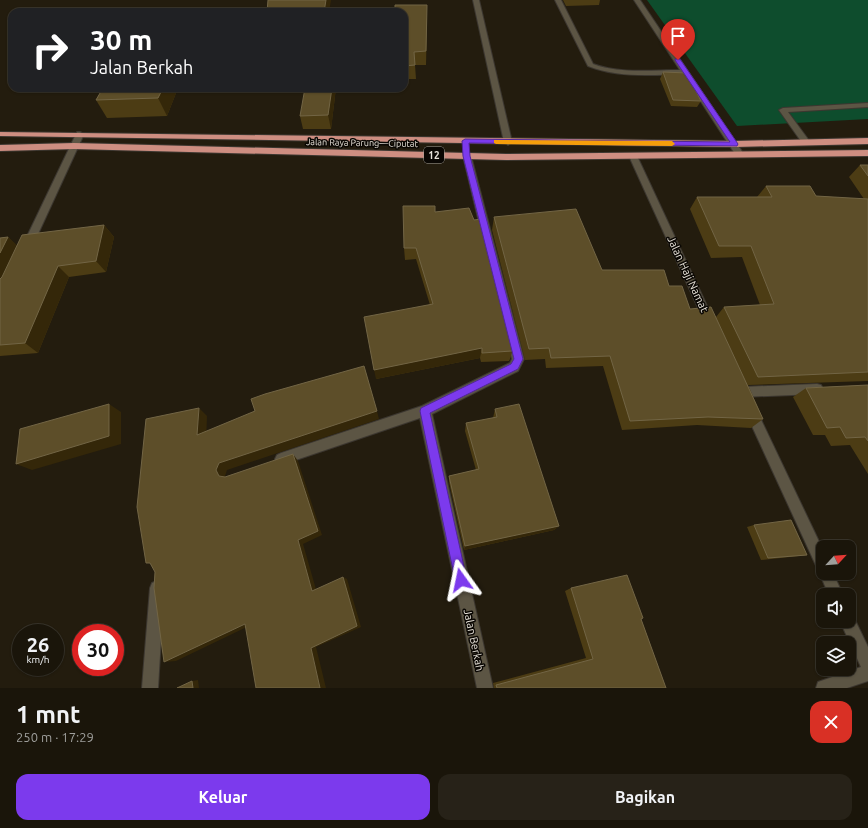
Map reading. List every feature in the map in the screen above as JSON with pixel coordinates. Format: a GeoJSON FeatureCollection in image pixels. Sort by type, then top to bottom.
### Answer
{"type":"FeatureCollection","features":[{"type":"Feature","properties":{"kind":"highway","name":"Jalan Raya Parung—Ciputat"},"geometry":{"type":"LineString","coordinates":[[0,134],[735,144],[868,141]]}},
{"type":"Feature","properties":{"kind":"highway"},"geometry":{"type":"LineString","coordinates":[[465,141],[467,156]]}},
{"type":"Feature","properties":{"kind":"highway","name":"Jalan Raya Parung—Ciputat"},"geometry":{"type":"LineString","coordinates":[[0,148],[74,146],[467,156],[633,156],[868,153]]}},
{"type":"Feature","properties":{"kind":"street"},"geometry":{"type":"LineString","coordinates":[[476,0],[508,142]]}},
{"type":"Feature","properties":{"kind":"street"},"geometry":{"type":"LineString","coordinates":[[558,0],[590,66],[598,70],[615,72],[686,72]]}},
{"type":"Feature","properties":{"kind":"street"},"geometry":{"type":"LineString","coordinates":[[637,0],[735,144],[740,155]]}},
{"type":"Feature","properties":{"kind":"street"},"geometry":{"type":"LineString","coordinates":[[806,142],[783,110],[868,105]]}},
{"type":"Feature","properties":{"kind":"street"},"geometry":{"type":"LineString","coordinates":[[22,258],[80,134]]}},
{"type":"Feature","properties":{"kind":"street"},"geometry":{"type":"LineString","coordinates":[[269,463],[425,411],[514,367],[518,359],[467,156]]}},
{"type":"Feature","properties":{"kind":"street","name":"Jalan Haji Namat"},"geometry":{"type":"LineString","coordinates":[[633,156],[713,328]]}},
{"type":"Feature","properties":{"kind":"street"},"geometry":{"type":"LineString","coordinates":[[816,551],[741,389],[829,389]]}},
{"type":"Feature","properties":{"kind":"street","name":"Jalan Berkah"},"geometry":{"type":"LineString","coordinates":[[425,411],[485,688]]}},
{"type":"Feature","properties":{"kind":"street"},"geometry":{"type":"LineString","coordinates":[[150,688],[158,575]]}},
{"type":"Feature","properties":{"kind":"street"},"geometry":{"type":"LineString","coordinates":[[851,628],[868,664]]}},
{"type":"Feature","properties":{"kind":"street"},"geometry":{"type":"LineString","coordinates":[[824,688],[868,673]]}},
{"type":"Feature","properties":{"kind":"green space"},"geometry":{"type":"Polygon","coordinates":[[[647,0],[868,0],[868,119],[737,126],[647,0]]]}},
{"type":"Feature","properties":{"kind":"building"},"geometry":{"type":"Polygon","coordinates":[[[268,0],[326,0],[325,8],[267,8],[268,0]]]}},
{"type":"Feature","properties":{"kind":"building"},"geometry":{"type":"Polygon","coordinates":[[[395,5],[427,5],[426,51],[414,52],[415,65],[408,66],[408,8],[395,8],[395,5]]]}},
{"type":"Feature","properties":{"kind":"building"},"geometry":{"type":"Polygon","coordinates":[[[663,72],[687,73],[701,101],[673,100],[663,72]]]}},
{"type":"Feature","properties":{"kind":"building"},"geometry":{"type":"Polygon","coordinates":[[[101,92],[161,92],[158,98],[96,100],[101,92]]]}},
{"type":"Feature","properties":{"kind":"building"},"geometry":{"type":"Polygon","coordinates":[[[304,92],[331,92],[328,115],[300,116],[304,92]]]}},
{"type":"Feature","properties":{"kind":"building"},"geometry":{"type":"Polygon","coordinates":[[[860,165],[868,165],[868,176],[860,165]]]}},
{"type":"Feature","properties":{"kind":"building"},"geometry":{"type":"Polygon","coordinates":[[[766,186],[810,186],[816,196],[868,199],[868,372],[758,377],[724,307],[774,304],[751,246],[719,246],[697,197],[772,197],[766,186]]]}},
{"type":"Feature","properties":{"kind":"building"},"geometry":{"type":"Polygon","coordinates":[[[403,206],[435,206],[435,212],[469,208],[474,220],[481,219],[513,349],[512,351],[482,353],[482,348],[374,370],[364,317],[433,304],[416,248],[404,248],[403,206]]]}},
{"type":"Feature","properties":{"kind":"building"},"geometry":{"type":"Polygon","coordinates":[[[576,209],[602,270],[664,270],[669,286],[682,286],[690,309],[711,307],[763,419],[708,417],[630,421],[610,356],[551,358],[549,348],[529,349],[494,217],[576,209]]]}},
{"type":"Feature","properties":{"kind":"building"},"geometry":{"type":"Polygon","coordinates":[[[104,225],[96,261],[58,266],[25,343],[0,345],[0,279],[22,235],[104,225]]]}},
{"type":"Feature","properties":{"kind":"building"},"geometry":{"type":"Polygon","coordinates":[[[8,237],[0,253],[0,238],[8,237]]]}},
{"type":"Feature","properties":{"kind":"building"},"geometry":{"type":"Polygon","coordinates":[[[364,366],[377,411],[219,463],[216,470],[219,476],[225,477],[293,454],[318,531],[298,540],[312,591],[343,577],[357,626],[311,648],[320,688],[256,688],[245,624],[164,662],[154,588],[155,572],[150,563],[146,563],[137,507],[146,419],[199,408],[197,435],[255,411],[251,399],[364,366]]]}},
{"type":"Feature","properties":{"kind":"building"},"geometry":{"type":"Polygon","coordinates":[[[868,385],[868,441],[865,437],[846,438],[840,427],[827,428],[806,388],[868,385]]]}},
{"type":"Feature","properties":{"kind":"building"},"geometry":{"type":"Polygon","coordinates":[[[109,404],[109,436],[16,464],[20,429],[109,404]]]}},
{"type":"Feature","properties":{"kind":"building"},"geometry":{"type":"Polygon","coordinates":[[[519,404],[559,526],[465,546],[449,476],[479,469],[466,423],[497,417],[495,409],[519,404]]]}},
{"type":"Feature","properties":{"kind":"building"},"geometry":{"type":"Polygon","coordinates":[[[791,520],[807,555],[768,558],[754,525],[791,520]]]}},
{"type":"Feature","properties":{"kind":"building"},"geometry":{"type":"Polygon","coordinates":[[[627,575],[666,688],[497,688],[496,685],[593,659],[571,588],[627,575]]]}},
{"type":"Feature","properties":{"kind":"building"},"geometry":{"type":"Polygon","coordinates":[[[192,681],[193,688],[177,688],[192,681]]]}},
{"type":"Feature","properties":{"kind":"slow traffic"},"geometry":{"type":"LineString","coordinates":[[496,142],[672,144]]}},
{"type":"Feature","properties":{"kind":"route"},"geometry":{"type":"LineString","coordinates":[[461,580],[425,411],[514,367],[518,359],[518,352],[467,156],[465,141],[735,144],[678,60]]}}]}
